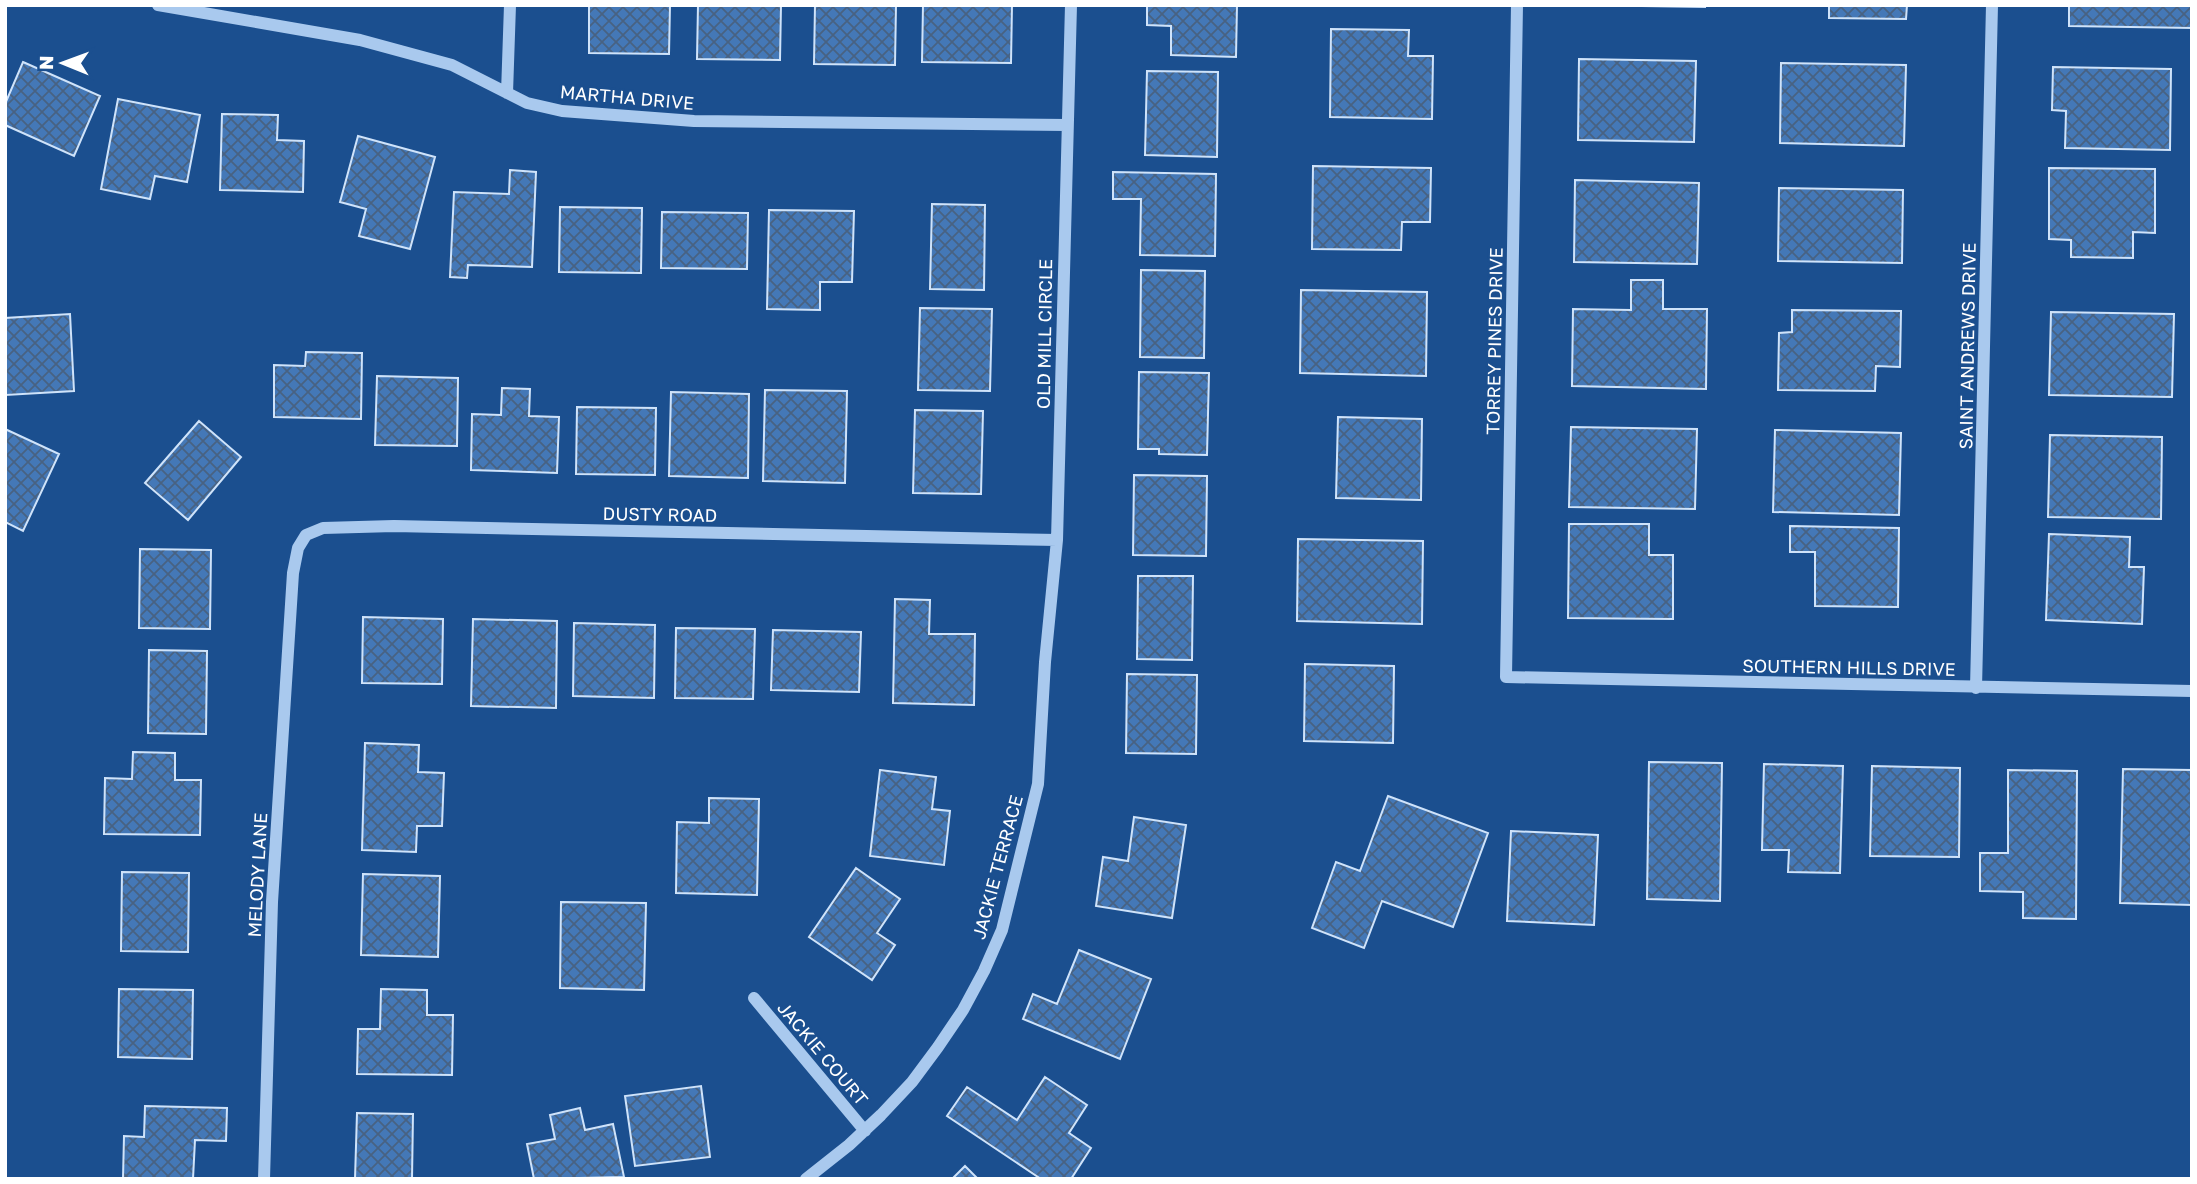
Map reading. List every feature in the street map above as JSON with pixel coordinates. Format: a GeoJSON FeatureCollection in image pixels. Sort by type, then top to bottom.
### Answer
{"type":"FeatureCollection","features":[{"type":"Feature","properties":{"kind":"street","name":"MARTHA DRIVE"},"geometry":{"type":"LineString","coordinates":[[158,5],[360,40],[452,65],[527,103],[562,111],[694,121],[1068,125]]}},
{"type":"Feature","properties":{"kind":"street"},"geometry":{"type":"LineString","coordinates":[[507,93],[510,5]]}},
{"type":"Feature","properties":{"kind":"street","name":"OLD MILL CIRCLE"},"geometry":{"type":"LineString","coordinates":[[1045,662],[1057,540],[1071,5]]}},
{"type":"Feature","properties":{"kind":"street","name":"TORREY PINES DRIVE"},"geometry":{"type":"LineString","coordinates":[[1506,677],[1517,5]]}},
{"type":"Feature","properties":{"kind":"street","name":"SAINT ANDREWS DRIVE"},"geometry":{"type":"LineString","coordinates":[[1976,688],[1992,5]]}},
{"type":"Feature","properties":{"kind":"street","name":"DUSTY ROAD"},"geometry":{"type":"LineString","coordinates":[[293,573],[298,548],[306,535],[323,528],[394,526],[1057,540]]}},
{"type":"Feature","properties":{"kind":"street","name":"MELODY LANE"},"geometry":{"type":"LineString","coordinates":[[264,1179],[272,902],[293,573]]}},
{"type":"Feature","properties":{"kind":"street","name":"JACKIE TERRACE"},"geometry":{"type":"LineString","coordinates":[[806,1179],[865,1131],[912,1082],[963,1010],[984,971],[1002,930],[1038,784],[1045,662]]}},
{"type":"Feature","properties":{"kind":"street","name":"SOUTHERN HILLS DRIVE"},"geometry":{"type":"LineString","coordinates":[[1506,677],[2192,691]]}},
{"type":"Feature","properties":{"kind":"street","name":"JACKIE COURT"},"geometry":{"type":"LineString","coordinates":[[754,998],[865,1131]]}},
{"type":"Feature","properties":{"kind":"building"},"geometry":{"type":"Polygon","coordinates":[[[589,5],[670,5],[669,54],[589,53],[589,5]]]}},
{"type":"Feature","properties":{"kind":"building"},"geometry":{"type":"Polygon","coordinates":[[[698,5],[781,5],[780,60],[697,59],[698,5]]]}},
{"type":"Feature","properties":{"kind":"building"},"geometry":{"type":"Polygon","coordinates":[[[815,5],[896,5],[895,65],[814,64],[815,5]]]}},
{"type":"Feature","properties":{"kind":"building"},"geometry":{"type":"Polygon","coordinates":[[[923,5],[1012,5],[1011,63],[922,62],[923,5]]]}},
{"type":"Feature","properties":{"kind":"building"},"geometry":{"type":"Polygon","coordinates":[[[1147,5],[1237,5],[1236,57],[1171,55],[1171,26],[1147,25],[1147,5]]]}},
{"type":"Feature","properties":{"kind":"building"},"geometry":{"type":"Polygon","coordinates":[[[1577,5],[1705,5],[1705,7],[1577,5]]]}},
{"type":"Feature","properties":{"kind":"building"},"geometry":{"type":"Polygon","coordinates":[[[1829,5],[1907,5],[1906,19],[1829,18],[1829,5]]]}},
{"type":"Feature","properties":{"kind":"building"},"geometry":{"type":"Polygon","coordinates":[[[2069,5],[2192,5],[2192,28],[2069,26],[2069,5]]]}},
{"type":"Feature","properties":{"kind":"building"},"geometry":{"type":"Polygon","coordinates":[[[1331,29],[1409,30],[1408,56],[1433,56],[1432,119],[1330,117],[1331,29]]]}},
{"type":"Feature","properties":{"kind":"building"},"geometry":{"type":"Polygon","coordinates":[[[1579,59],[1696,61],[1694,142],[1578,140],[1579,59]]]}},
{"type":"Feature","properties":{"kind":"building"},"geometry":{"type":"Polygon","coordinates":[[[23,62],[100,96],[74,156],[5,125],[5,104],[23,62]]]}},
{"type":"Feature","properties":{"kind":"building"},"geometry":{"type":"Polygon","coordinates":[[[1781,63],[1906,65],[1904,146],[1780,143],[1781,63]]]}},
{"type":"Feature","properties":{"kind":"building"},"geometry":{"type":"Polygon","coordinates":[[[2053,67],[2171,69],[2170,150],[2065,148],[2066,111],[2052,110],[2053,67]]]}},
{"type":"Feature","properties":{"kind":"building"},"geometry":{"type":"Polygon","coordinates":[[[1147,71],[1218,72],[1217,157],[1145,155],[1147,71]]]}},
{"type":"Feature","properties":{"kind":"building"},"geometry":{"type":"Polygon","coordinates":[[[118,99],[200,115],[187,182],[155,176],[150,199],[101,189],[118,99]]]}},
{"type":"Feature","properties":{"kind":"building"},"geometry":{"type":"Polygon","coordinates":[[[222,114],[278,115],[277,140],[304,141],[303,192],[220,190],[222,114]]]}},
{"type":"Feature","properties":{"kind":"building"},"geometry":{"type":"Polygon","coordinates":[[[358,136],[435,157],[410,249],[359,236],[366,209],[340,202],[358,136]]]}},
{"type":"Feature","properties":{"kind":"building"},"geometry":{"type":"Polygon","coordinates":[[[1313,166],[1431,168],[1430,222],[1402,222],[1401,250],[1312,249],[1313,166]]]}},
{"type":"Feature","properties":{"kind":"building"},"geometry":{"type":"Polygon","coordinates":[[[2049,168],[2155,169],[2155,233],[2133,232],[2133,258],[2071,257],[2071,240],[2049,239],[2049,168]]]}},
{"type":"Feature","properties":{"kind":"building"},"geometry":{"type":"Polygon","coordinates":[[[510,170],[536,172],[532,267],[468,265],[467,278],[450,277],[454,192],[509,194],[510,170]]]}},
{"type":"Feature","properties":{"kind":"building"},"geometry":{"type":"Polygon","coordinates":[[[1113,172],[1216,174],[1215,256],[1140,255],[1141,199],[1113,199],[1113,172]]]}},
{"type":"Feature","properties":{"kind":"building"},"geometry":{"type":"Polygon","coordinates":[[[1575,180],[1699,183],[1697,264],[1574,262],[1575,180]]]}},
{"type":"Feature","properties":{"kind":"building"},"geometry":{"type":"Polygon","coordinates":[[[1779,188],[1903,190],[1902,263],[1778,261],[1779,188]]]}},
{"type":"Feature","properties":{"kind":"building"},"geometry":{"type":"Polygon","coordinates":[[[932,204],[985,205],[984,290],[930,289],[932,204]]]}},
{"type":"Feature","properties":{"kind":"building"},"geometry":{"type":"Polygon","coordinates":[[[560,207],[642,208],[641,273],[559,272],[560,207]]]}},
{"type":"Feature","properties":{"kind":"building"},"geometry":{"type":"Polygon","coordinates":[[[769,210],[854,211],[852,282],[820,282],[820,310],[767,309],[769,210]]]}},
{"type":"Feature","properties":{"kind":"building"},"geometry":{"type":"Polygon","coordinates":[[[662,212],[748,213],[747,269],[661,268],[662,212]]]}},
{"type":"Feature","properties":{"kind":"building"},"geometry":{"type":"Polygon","coordinates":[[[1141,270],[1205,271],[1204,358],[1140,357],[1141,270]]]}},
{"type":"Feature","properties":{"kind":"building"},"geometry":{"type":"Polygon","coordinates":[[[1631,280],[1663,280],[1663,309],[1707,309],[1706,389],[1572,386],[1573,309],[1631,310],[1631,280]]]}},
{"type":"Feature","properties":{"kind":"building"},"geometry":{"type":"Polygon","coordinates":[[[1301,290],[1427,292],[1426,376],[1300,373],[1301,290]]]}},
{"type":"Feature","properties":{"kind":"building"},"geometry":{"type":"Polygon","coordinates":[[[920,308],[992,309],[990,391],[918,390],[920,308]]]}},
{"type":"Feature","properties":{"kind":"building"},"geometry":{"type":"Polygon","coordinates":[[[1792,310],[1901,311],[1900,367],[1876,366],[1875,391],[1778,390],[1779,333],[1792,332],[1792,310]]]}},
{"type":"Feature","properties":{"kind":"building"},"geometry":{"type":"Polygon","coordinates":[[[2051,312],[2174,314],[2172,397],[2049,395],[2051,312]]]}},
{"type":"Feature","properties":{"kind":"building"},"geometry":{"type":"Polygon","coordinates":[[[70,314],[74,391],[6,395],[5,318],[70,314]]]}},
{"type":"Feature","properties":{"kind":"building"},"geometry":{"type":"Polygon","coordinates":[[[306,352],[362,353],[361,419],[274,417],[274,365],[305,366],[306,352]]]}},
{"type":"Feature","properties":{"kind":"building"},"geometry":{"type":"Polygon","coordinates":[[[1139,372],[1209,373],[1207,455],[1159,454],[1159,449],[1138,449],[1139,372]]]}},
{"type":"Feature","properties":{"kind":"building"},"geometry":{"type":"Polygon","coordinates":[[[377,376],[458,378],[457,446],[375,445],[377,376]]]}},
{"type":"Feature","properties":{"kind":"building"},"geometry":{"type":"Polygon","coordinates":[[[502,388],[530,389],[529,416],[559,417],[557,473],[471,470],[472,414],[501,415],[502,388]]]}},
{"type":"Feature","properties":{"kind":"building"},"geometry":{"type":"Polygon","coordinates":[[[765,390],[847,391],[845,483],[763,481],[765,390]]]}},
{"type":"Feature","properties":{"kind":"building"},"geometry":{"type":"Polygon","coordinates":[[[671,392],[749,394],[748,478],[669,476],[671,392]]]}},
{"type":"Feature","properties":{"kind":"building"},"geometry":{"type":"Polygon","coordinates":[[[577,407],[656,408],[655,475],[576,474],[577,407]]]}},
{"type":"Feature","properties":{"kind":"building"},"geometry":{"type":"Polygon","coordinates":[[[915,410],[983,411],[981,494],[913,493],[915,410]]]}},
{"type":"Feature","properties":{"kind":"building"},"geometry":{"type":"Polygon","coordinates":[[[1338,417],[1422,419],[1421,500],[1336,498],[1338,417]]]}},
{"type":"Feature","properties":{"kind":"building"},"geometry":{"type":"Polygon","coordinates":[[[199,421],[241,457],[188,520],[145,483],[199,421]]]}},
{"type":"Feature","properties":{"kind":"building"},"geometry":{"type":"Polygon","coordinates":[[[1571,427],[1697,429],[1695,509],[1569,507],[1571,427]]]}},
{"type":"Feature","properties":{"kind":"building"},"geometry":{"type":"Polygon","coordinates":[[[5,429],[59,454],[23,531],[5,522],[5,429]]]}},
{"type":"Feature","properties":{"kind":"building"},"geometry":{"type":"Polygon","coordinates":[[[1775,430],[1901,433],[1899,515],[1773,512],[1775,430]]]}},
{"type":"Feature","properties":{"kind":"building"},"geometry":{"type":"Polygon","coordinates":[[[2050,435],[2162,437],[2161,519],[2048,517],[2050,435]]]}},
{"type":"Feature","properties":{"kind":"building"},"geometry":{"type":"Polygon","coordinates":[[[1134,475],[1207,476],[1206,556],[1133,555],[1134,475]]]}},
{"type":"Feature","properties":{"kind":"building"},"geometry":{"type":"Polygon","coordinates":[[[1569,524],[1649,524],[1649,555],[1673,555],[1673,619],[1568,618],[1569,524]]]}},
{"type":"Feature","properties":{"kind":"building"},"geometry":{"type":"Polygon","coordinates":[[[1790,526],[1899,528],[1898,607],[1815,606],[1815,552],[1790,552],[1790,526]]]}},
{"type":"Feature","properties":{"kind":"building"},"geometry":{"type":"Polygon","coordinates":[[[2049,534],[2130,537],[2129,567],[2144,567],[2142,624],[2046,620],[2049,534]]]}},
{"type":"Feature","properties":{"kind":"building"},"geometry":{"type":"Polygon","coordinates":[[[1298,539],[1423,541],[1422,624],[1297,621],[1298,539]]]}},
{"type":"Feature","properties":{"kind":"building"},"geometry":{"type":"Polygon","coordinates":[[[140,549],[211,550],[210,629],[139,628],[140,549]]]}},
{"type":"Feature","properties":{"kind":"building"},"geometry":{"type":"Polygon","coordinates":[[[1138,576],[1193,576],[1192,660],[1137,659],[1138,576]]]}},
{"type":"Feature","properties":{"kind":"building"},"geometry":{"type":"Polygon","coordinates":[[[895,599],[930,600],[929,634],[975,634],[974,705],[893,703],[895,599]]]}},
{"type":"Feature","properties":{"kind":"building"},"geometry":{"type":"Polygon","coordinates":[[[363,617],[443,619],[442,684],[362,683],[363,617]]]}},
{"type":"Feature","properties":{"kind":"building"},"geometry":{"type":"Polygon","coordinates":[[[473,619],[557,621],[556,708],[471,706],[473,619]]]}},
{"type":"Feature","properties":{"kind":"building"},"geometry":{"type":"Polygon","coordinates":[[[574,623],[655,625],[654,698],[573,696],[574,623]]]}},
{"type":"Feature","properties":{"kind":"building"},"geometry":{"type":"Polygon","coordinates":[[[676,628],[755,629],[753,699],[675,698],[676,628]]]}},
{"type":"Feature","properties":{"kind":"building"},"geometry":{"type":"Polygon","coordinates":[[[773,630],[861,632],[859,692],[771,690],[773,630]]]}},
{"type":"Feature","properties":{"kind":"building"},"geometry":{"type":"Polygon","coordinates":[[[149,650],[207,651],[206,734],[148,733],[149,650]]]}},
{"type":"Feature","properties":{"kind":"building"},"geometry":{"type":"Polygon","coordinates":[[[1305,664],[1394,666],[1393,743],[1304,741],[1305,664]]]}},
{"type":"Feature","properties":{"kind":"building"},"geometry":{"type":"Polygon","coordinates":[[[1127,674],[1197,675],[1196,754],[1126,753],[1127,674]]]}},
{"type":"Feature","properties":{"kind":"building"},"geometry":{"type":"Polygon","coordinates":[[[365,743],[419,745],[418,772],[444,773],[442,826],[417,826],[416,852],[362,850],[365,743]]]}},
{"type":"Feature","properties":{"kind":"building"},"geometry":{"type":"Polygon","coordinates":[[[133,752],[175,753],[175,780],[201,780],[200,835],[104,834],[105,778],[132,779],[133,752]]]}},
{"type":"Feature","properties":{"kind":"building"},"geometry":{"type":"Polygon","coordinates":[[[1649,762],[1722,763],[1720,901],[1647,899],[1649,762]]]}},
{"type":"Feature","properties":{"kind":"building"},"geometry":{"type":"Polygon","coordinates":[[[1764,764],[1843,766],[1840,873],[1788,872],[1789,850],[1762,850],[1764,764]]]}},
{"type":"Feature","properties":{"kind":"building"},"geometry":{"type":"Polygon","coordinates":[[[1872,766],[1960,768],[1959,857],[1870,856],[1872,766]]]}},
{"type":"Feature","properties":{"kind":"building"},"geometry":{"type":"Polygon","coordinates":[[[2123,769],[2192,770],[2192,905],[2120,903],[2123,769]]]}},
{"type":"Feature","properties":{"kind":"building"},"geometry":{"type":"Polygon","coordinates":[[[880,770],[936,777],[932,809],[950,811],[944,865],[870,856],[880,770]]]}},
{"type":"Feature","properties":{"kind":"building"},"geometry":{"type":"Polygon","coordinates":[[[2008,770],[2077,771],[2076,919],[2023,918],[2023,892],[1980,891],[1980,853],[2008,853],[2008,770]]]}},
{"type":"Feature","properties":{"kind":"building"},"geometry":{"type":"Polygon","coordinates":[[[1388,796],[1488,833],[1453,927],[1382,901],[1364,948],[1312,928],[1336,862],[1360,871],[1388,796]]]}},
{"type":"Feature","properties":{"kind":"building"},"geometry":{"type":"Polygon","coordinates":[[[709,798],[759,799],[757,895],[676,893],[677,822],[709,823],[709,798]]]}},
{"type":"Feature","properties":{"kind":"building"},"geometry":{"type":"Polygon","coordinates":[[[1134,817],[1186,825],[1172,918],[1096,906],[1103,857],[1128,861],[1134,817]]]}},
{"type":"Feature","properties":{"kind":"building"},"geometry":{"type":"Polygon","coordinates":[[[1511,831],[1598,835],[1594,925],[1507,921],[1511,831]]]}},
{"type":"Feature","properties":{"kind":"building"},"geometry":{"type":"Polygon","coordinates":[[[856,868],[900,899],[877,933],[895,945],[872,980],[809,937],[856,868]]]}},
{"type":"Feature","properties":{"kind":"building"},"geometry":{"type":"Polygon","coordinates":[[[122,872],[189,873],[188,952],[121,951],[122,872]]]}},
{"type":"Feature","properties":{"kind":"building"},"geometry":{"type":"Polygon","coordinates":[[[363,874],[440,876],[438,957],[361,955],[363,874]]]}},
{"type":"Feature","properties":{"kind":"building"},"geometry":{"type":"Polygon","coordinates":[[[561,902],[646,903],[644,990],[560,988],[561,902]]]}},
{"type":"Feature","properties":{"kind":"building"},"geometry":{"type":"Polygon","coordinates":[[[1079,950],[1151,979],[1120,1059],[1023,1019],[1033,994],[1057,1004],[1079,950]]]}},
{"type":"Feature","properties":{"kind":"building"},"geometry":{"type":"Polygon","coordinates":[[[119,989],[193,990],[192,1059],[118,1057],[119,989]]]}},
{"type":"Feature","properties":{"kind":"building"},"geometry":{"type":"Polygon","coordinates":[[[381,989],[427,990],[427,1015],[453,1015],[452,1075],[357,1074],[358,1029],[380,1029],[381,989]]]}},
{"type":"Feature","properties":{"kind":"building"},"geometry":{"type":"Polygon","coordinates":[[[1045,1077],[1087,1105],[1069,1133],[1091,1148],[1071,1179],[1041,1179],[947,1116],[967,1087],[1017,1120],[1045,1077]]]}},
{"type":"Feature","properties":{"kind":"building"},"geometry":{"type":"Polygon","coordinates":[[[701,1086],[710,1157],[635,1166],[625,1096],[701,1086]]]}},
{"type":"Feature","properties":{"kind":"building"},"geometry":{"type":"Polygon","coordinates":[[[145,1106],[227,1108],[226,1141],[195,1140],[193,1179],[123,1179],[124,1136],[144,1137],[145,1106]]]}},
{"type":"Feature","properties":{"kind":"building"},"geometry":{"type":"Polygon","coordinates":[[[580,1108],[585,1130],[613,1124],[624,1177],[534,1179],[527,1144],[555,1139],[550,1115],[580,1108]]]}},
{"type":"Feature","properties":{"kind":"building"},"geometry":{"type":"Polygon","coordinates":[[[357,1113],[413,1114],[412,1179],[355,1179],[357,1113]]]}},
{"type":"Feature","properties":{"kind":"building"},"geometry":{"type":"Polygon","coordinates":[[[965,1166],[978,1179],[952,1179],[965,1166]]]}}]}
